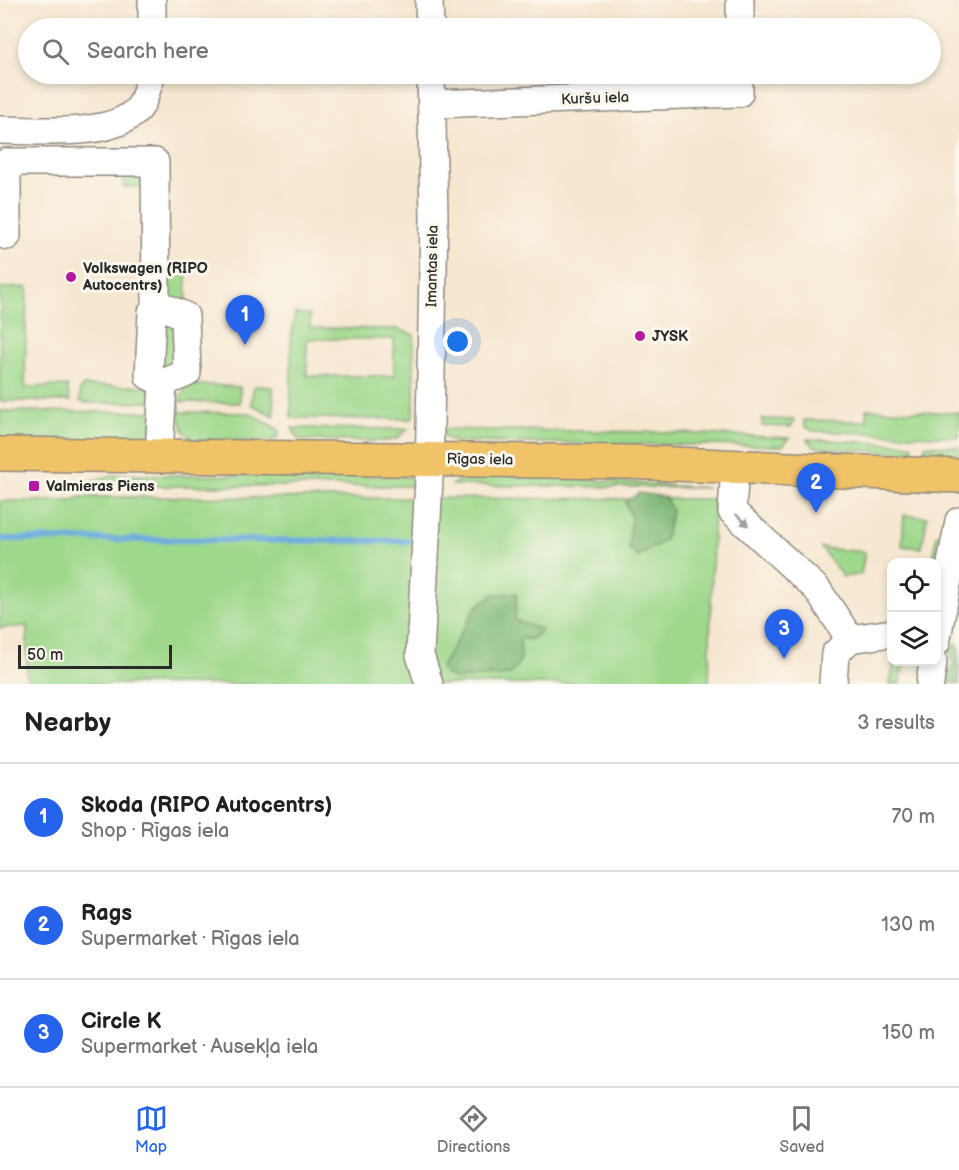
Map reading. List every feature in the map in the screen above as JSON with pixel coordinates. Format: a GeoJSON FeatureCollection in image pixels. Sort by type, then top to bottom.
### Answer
{"type":"FeatureCollection","features":[{"type":"Feature","properties":{"kind":"main road","name":"Rīgas iela"},"geometry":{"type":"LineString","coordinates":[[0,454],[429,458],[735,466],[959,476]]}},
{"type":"Feature","properties":{"kind":"street"},"geometry":{"type":"LineString","coordinates":[[152,0],[152,18]]}},
{"type":"Feature","properties":{"kind":"street"},"geometry":{"type":"LineString","coordinates":[[429,0],[430,18]]}},
{"type":"Feature","properties":{"kind":"street"},"geometry":{"type":"LineString","coordinates":[[740,0],[740,18]]}},
{"type":"Feature","properties":{"kind":"street"},"geometry":{"type":"LineString","coordinates":[[0,130],[92,129],[121,121],[140,108],[148,84]]}},
{"type":"Feature","properties":{"kind":"street","name":"Imantas iela"},"geometry":{"type":"LineString","coordinates":[[429,684],[420,655],[429,458],[434,218],[431,84]]}},
{"type":"Feature","properties":{"kind":"street","name":"Kuršu iela"},"geometry":{"type":"LineString","coordinates":[[432,104],[739,93],[739,84]]}},
{"type":"Feature","properties":{"kind":"street"},"geometry":{"type":"LineString","coordinates":[[7,236],[7,162],[156,162],[156,310]]}},
{"type":"Feature","properties":{"kind":"street"},"geometry":{"type":"LineString","coordinates":[[164,307],[185,316],[187,373],[163,383],[149,376],[152,312],[164,307]]}},
{"type":"Feature","properties":{"kind":"street"},"geometry":{"type":"LineString","coordinates":[[159,455],[163,383]]}},
{"type":"Feature","properties":{"kind":"street"},"geometry":{"type":"LineString","coordinates":[[735,466],[732,511],[817,589],[850,639]]}},
{"type":"Feature","properties":{"kind":"street"},"geometry":{"type":"LineString","coordinates":[[943,631],[959,521]]}},
{"type":"Feature","properties":{"kind":"street"},"geometry":{"type":"LineString","coordinates":[[833,684],[835,654],[850,639],[887,634]]}},
{"type":"Feature","properties":{"kind":"street"},"geometry":{"type":"LineString","coordinates":[[930,684],[932,666]]}},
{"type":"Feature","properties":{"kind":"green space"},"geometry":{"type":"Polygon","coordinates":[[[123,169],[140,169],[145,184],[139,187],[123,187],[123,169]]]}},
{"type":"Feature","properties":{"kind":"green space"},"geometry":{"type":"Polygon","coordinates":[[[163,266],[186,266],[187,300],[171,300],[165,295],[163,266]]]}},
{"type":"Feature","properties":{"kind":"green space"},"geometry":{"type":"Polygon","coordinates":[[[27,287],[25,387],[67,386],[70,401],[0,401],[0,288],[27,287]]]}},
{"type":"Feature","properties":{"kind":"green space"},"geometry":{"type":"Polygon","coordinates":[[[295,313],[310,315],[310,328],[397,329],[414,335],[414,414],[411,419],[291,418],[291,339],[295,313]],[[307,339],[307,376],[394,376],[394,339],[307,339]]]}},
{"type":"Feature","properties":{"kind":"green space"},"geometry":{"type":"Polygon","coordinates":[[[176,318],[180,369],[162,376],[160,319],[176,318]]]}},
{"type":"Feature","properties":{"kind":"green space"},"geometry":{"type":"Polygon","coordinates":[[[190,384],[240,387],[240,403],[179,402],[190,384]]]}},
{"type":"Feature","properties":{"kind":"green space"},"geometry":{"type":"Polygon","coordinates":[[[83,386],[147,386],[159,402],[85,403],[80,401],[80,390],[83,386]]]}},
{"type":"Feature","properties":{"kind":"green space"},"geometry":{"type":"Polygon","coordinates":[[[254,386],[273,387],[274,416],[251,404],[254,386]]]}},
{"type":"Feature","properties":{"kind":"green space"},"geometry":{"type":"Polygon","coordinates":[[[866,409],[959,413],[959,437],[814,431],[805,427],[804,420],[867,421],[866,409]]]}},
{"type":"Feature","properties":{"kind":"green space"},"geometry":{"type":"Polygon","coordinates":[[[0,411],[158,412],[148,436],[137,440],[0,440],[0,411]]]}},
{"type":"Feature","properties":{"kind":"green space"},"geometry":{"type":"Polygon","coordinates":[[[178,412],[250,413],[279,430],[278,437],[271,441],[194,440],[184,432],[178,412]]]}},
{"type":"Feature","properties":{"kind":"green space"},"geometry":{"type":"Polygon","coordinates":[[[762,419],[795,420],[791,427],[762,426],[762,419]]]}},
{"type":"Feature","properties":{"kind":"green space"},"geometry":{"type":"Polygon","coordinates":[[[292,428],[408,429],[396,439],[388,441],[299,440],[292,428]]]}},
{"type":"Feature","properties":{"kind":"green space"},"geometry":{"type":"Polygon","coordinates":[[[439,429],[659,432],[790,438],[782,446],[455,442],[445,437],[439,429]]]}},
{"type":"Feature","properties":{"kind":"green space"},"geometry":{"type":"Polygon","coordinates":[[[807,439],[912,445],[914,454],[815,447],[807,439]]]}},
{"type":"Feature","properties":{"kind":"green space"},"geometry":{"type":"Polygon","coordinates":[[[925,445],[959,447],[959,454],[950,456],[924,454],[925,445]]]}},
{"type":"Feature","properties":{"kind":"green space"},"geometry":{"type":"Polygon","coordinates":[[[477,474],[707,488],[452,485],[462,478],[477,474]]]}},
{"type":"Feature","properties":{"kind":"green space"},"geometry":{"type":"Polygon","coordinates":[[[113,475],[405,476],[411,478],[417,486],[73,486],[113,475]]]}},
{"type":"Feature","properties":{"kind":"green space"},"geometry":{"type":"Polygon","coordinates":[[[639,493],[665,497],[672,511],[665,540],[638,557],[629,549],[631,516],[625,502],[639,493]]]}},
{"type":"Feature","properties":{"kind":"green space"},"geometry":{"type":"Polygon","coordinates":[[[81,497],[714,499],[709,684],[27,684],[27,626],[0,628],[0,501],[71,501],[81,497]]]}},
{"type":"Feature","properties":{"kind":"green space"},"geometry":{"type":"Polygon","coordinates":[[[904,515],[927,517],[922,548],[902,546],[904,515]]]}},
{"type":"Feature","properties":{"kind":"green space"},"geometry":{"type":"Polygon","coordinates":[[[937,534],[943,535],[939,558],[933,558],[937,534]]]}},
{"type":"Feature","properties":{"kind":"green space"},"geometry":{"type":"Polygon","coordinates":[[[821,548],[865,552],[861,574],[843,577],[821,548]]]}},
{"type":"Feature","properties":{"kind":"green space"},"geometry":{"type":"Polygon","coordinates":[[[517,593],[515,620],[542,630],[531,640],[520,638],[521,660],[510,675],[455,679],[443,673],[441,667],[476,607],[493,594],[517,593]]]}},
{"type":"Feature","properties":{"kind":"green space"},"geometry":{"type":"Polygon","coordinates":[[[956,643],[959,647],[959,684],[942,682],[945,673],[954,665],[947,652],[956,643]]]}},
{"type":"Feature","properties":{"kind":"green space"},"geometry":{"type":"Polygon","coordinates":[[[893,666],[903,666],[900,684],[890,684],[893,666]]]}},
{"type":"Feature","properties":{"kind":"waterway"},"geometry":{"type":"LineString","coordinates":[[0,539],[408,541]]}},
{"type":"Feature","properties":{"kind":"place","name":"Volkswagen (RIPO Autocentrs)"},"geometry":{"type":"Point","coordinates":[71,277]}},
{"type":"Feature","properties":{"kind":"place","name":"JYSK"},"geometry":{"type":"Point","coordinates":[640,336]}},
{"type":"Feature","properties":{"kind":"place","name":"Skoda (RIPO Autocentrs)"},"geometry":{"type":"Point","coordinates":[245,345]}},
{"type":"Feature","properties":{"kind":"place","name":"Valmieras Piens"},"geometry":{"type":"Point","coordinates":[34,486]}},
{"type":"Feature","properties":{"kind":"place","name":"Rags"},"geometry":{"type":"Point","coordinates":[816,513]}},
{"type":"Feature","properties":{"kind":"place","name":"Circle K"},"geometry":{"type":"Point","coordinates":[784,659]}}]}
